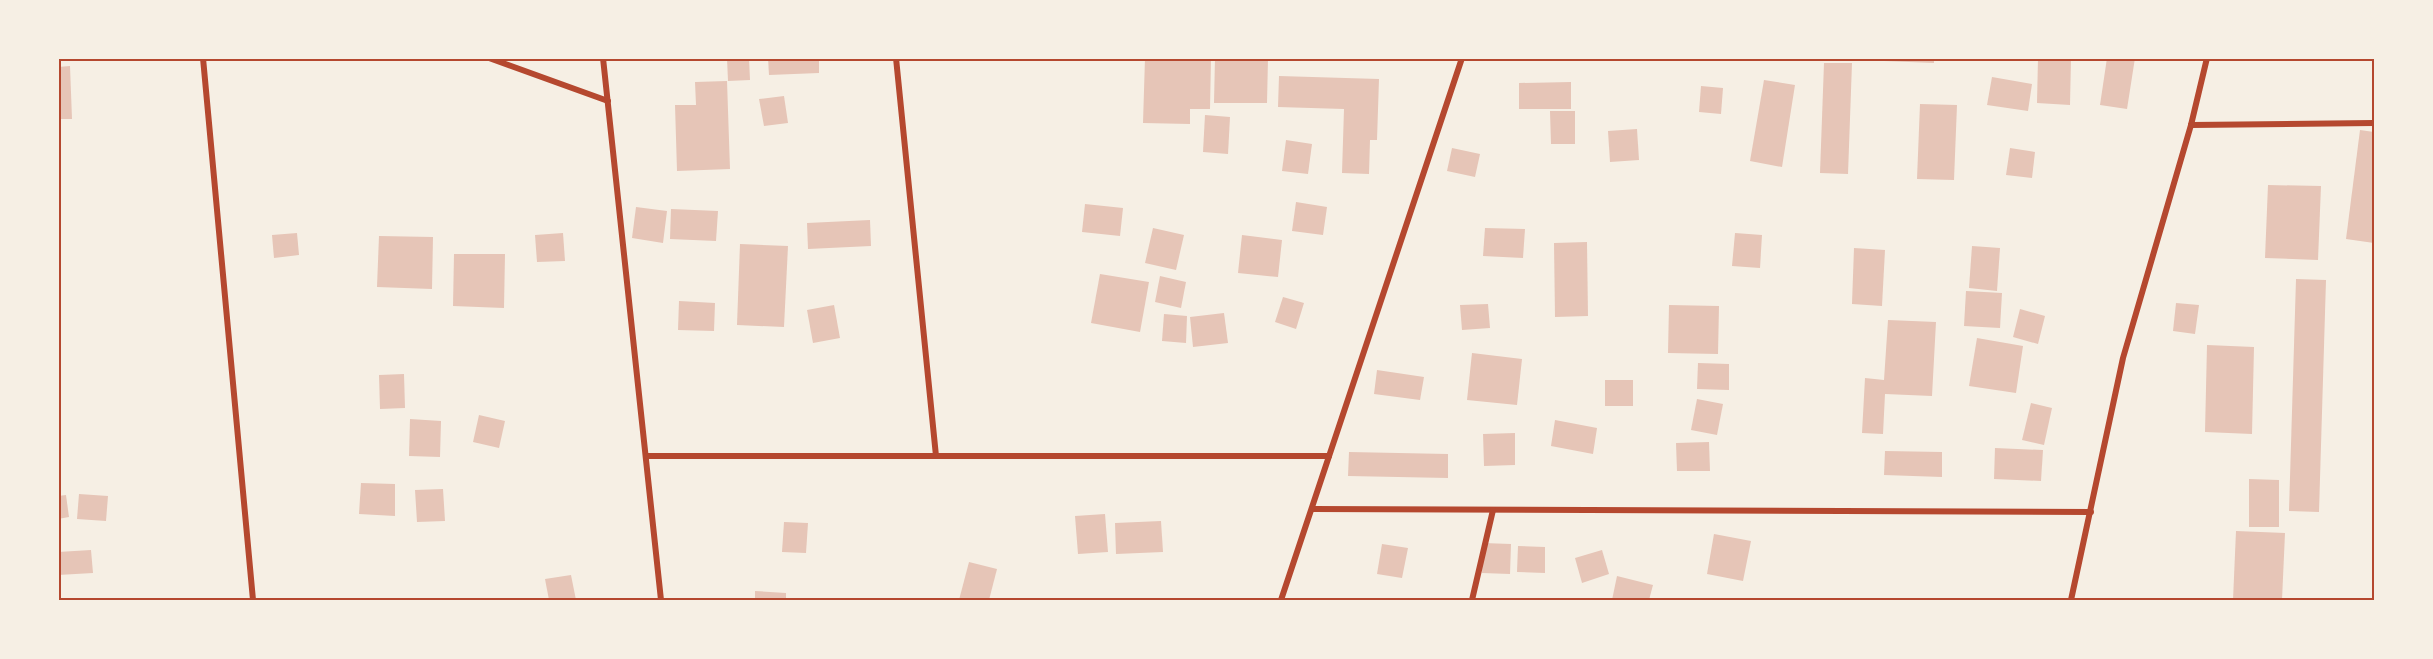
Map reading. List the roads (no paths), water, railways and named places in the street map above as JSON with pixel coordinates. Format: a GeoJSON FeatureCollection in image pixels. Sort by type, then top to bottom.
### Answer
{"type":"FeatureCollection","features":[{"type":"Feature","properties":{"kind":"street"},"geometry":{"type":"LineString","coordinates":[[203,58],[253,600]]}},
{"type":"Feature","properties":{"kind":"street"},"geometry":{"type":"LineString","coordinates":[[489,58],[608,101]]}},
{"type":"Feature","properties":{"kind":"street"},"geometry":{"type":"LineString","coordinates":[[603,58],[661,600]]}},
{"type":"Feature","properties":{"kind":"street"},"geometry":{"type":"LineString","coordinates":[[896,58],[936,456]]}},
{"type":"Feature","properties":{"kind":"street"},"geometry":{"type":"LineString","coordinates":[[1281,600],[1462,58]]}},
{"type":"Feature","properties":{"kind":"street"},"geometry":{"type":"LineString","coordinates":[[2071,600],[2123,358],[2191,124],[2207,58]]}},
{"type":"Feature","properties":{"kind":"street"},"geometry":{"type":"LineString","coordinates":[[2191,124],[2374,123]]}},
{"type":"Feature","properties":{"kind":"street"},"geometry":{"type":"LineString","coordinates":[[646,456],[1329,456]]}},
{"type":"Feature","properties":{"kind":"street"},"geometry":{"type":"LineString","coordinates":[[1312,509],[2091,512]]}},
{"type":"Feature","properties":{"kind":"street"},"geometry":{"type":"LineString","coordinates":[[1472,600],[1492,510]]}}]}
